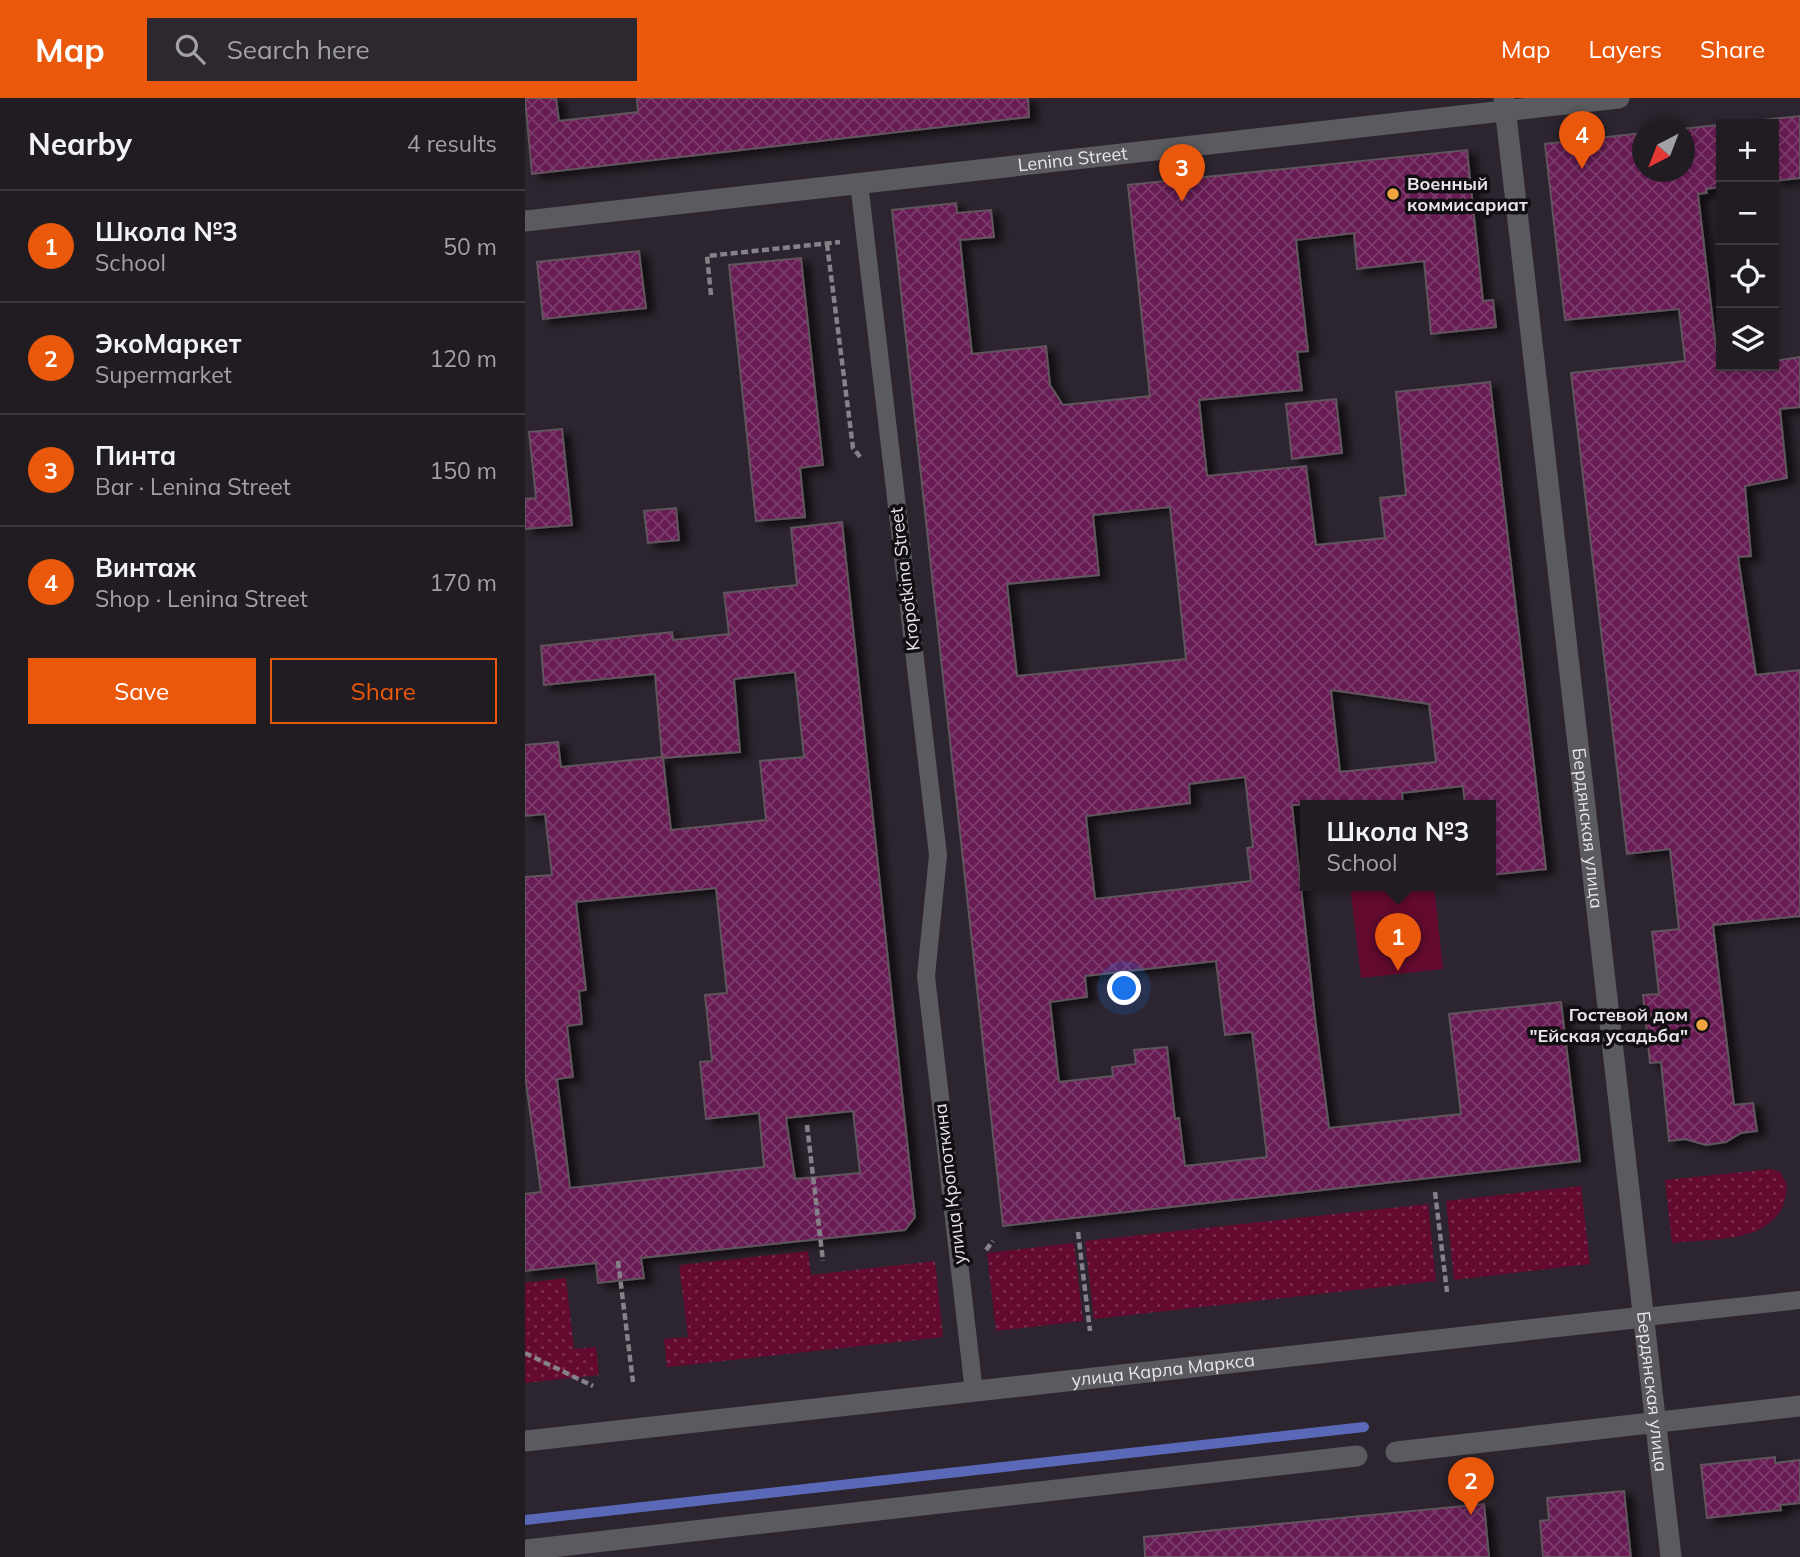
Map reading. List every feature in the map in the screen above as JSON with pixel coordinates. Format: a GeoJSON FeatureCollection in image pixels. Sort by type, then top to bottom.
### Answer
{"type":"FeatureCollection","features":[{"type":"Feature","properties":{"kind":"street","name":"Lenina Street"},"geometry":{"type":"LineString","coordinates":[[525,221],[1505,104],[1619,98]]}},
{"type":"Feature","properties":{"kind":"street","name":"Бердянская улица"},"geometry":{"type":"LineString","coordinates":[[1505,104],[1671,1557]]}},
{"type":"Feature","properties":{"kind":"street","name":"улица Карла Маркса"},"geometry":{"type":"LineString","coordinates":[[525,1441],[1644,1317]]}},
{"type":"Feature","properties":{"kind":"street"},"geometry":{"type":"LineString","coordinates":[[1396,1452],[1800,1406]]}},
{"type":"Feature","properties":{"kind":"street"},"geometry":{"type":"LineString","coordinates":[[525,1550],[1357,1456]]}},
{"type":"Feature","properties":{"kind":"lane","name":"улица Кропоткина"},"geometry":{"type":"LineString","coordinates":[[859,183],[938,855],[926,976],[974,1392]]}},
{"type":"Feature","properties":{"kind":"lane","name":"улица Карла Маркса"},"geometry":{"type":"LineString","coordinates":[[1644,1317],[1800,1300]]}},
{"type":"Feature","properties":{"kind":"path"},"geometry":{"type":"LineString","coordinates":[[711,295],[707,256],[827,244],[853,448],[861,456],[863,468]]}},
{"type":"Feature","properties":{"kind":"path"},"geometry":{"type":"LineString","coordinates":[[807,1125],[823,1261]]}},
{"type":"Feature","properties":{"kind":"path"},"geometry":{"type":"LineString","coordinates":[[1435,1192],[1447,1292]]}},
{"type":"Feature","properties":{"kind":"path"},"geometry":{"type":"LineString","coordinates":[[1079,1232],[1090,1331]]}},
{"type":"Feature","properties":{"kind":"path"},"geometry":{"type":"LineString","coordinates":[[618,1261],[633,1382]]}},
{"type":"Feature","properties":{"kind":"path"},"geometry":{"type":"LineString","coordinates":[[525,1353],[593,1386]]}},
{"type":"Feature","properties":{"kind":"shaded area"},"geometry":{"type":"Polygon","coordinates":[[[1351,891],[1435,891],[1443,969],[1361,978],[1351,891]]]}},
{"type":"Feature","properties":{"kind":"shaded area"},"geometry":{"type":"Polygon","coordinates":[[[1771,1169],[1780,1172],[1787,1184],[1784,1204],[1775,1218],[1762,1228],[1727,1238],[1672,1243],[1665,1180],[1771,1169]]]}},
{"type":"Feature","properties":{"kind":"shaded area"},"geometry":{"type":"Polygon","coordinates":[[[1581,1186],[1590,1264],[1454,1280],[1446,1201],[1581,1186]]]}},
{"type":"Feature","properties":{"kind":"shaded area"},"geometry":{"type":"Polygon","coordinates":[[[1428,1204],[1436,1281],[1094,1319],[1085,1241],[1428,1204]]]}},
{"type":"Feature","properties":{"kind":"shaded area"},"geometry":{"type":"Polygon","coordinates":[[[1074,1243],[1083,1321],[996,1331],[987,1253],[1074,1243]]]}},
{"type":"Feature","properties":{"kind":"shaded area"},"geometry":{"type":"Polygon","coordinates":[[[808,1251],[811,1275],[935,1261],[943,1337],[667,1367],[664,1339],[688,1337],[679,1265],[808,1251]]]}},
{"type":"Feature","properties":{"kind":"shaded area"},"geometry":{"type":"Polygon","coordinates":[[[566,1278],[574,1349],[596,1347],[599,1375],[525,1383],[525,1283],[566,1278]]]}},
{"type":"Feature","properties":{"kind":"building"},"geometry":{"type":"Polygon","coordinates":[[[525,98],[556,98],[559,121],[638,112],[637,98],[1028,98],[1029,117],[532,174],[525,98]]]}},
{"type":"Feature","properties":{"kind":"building"},"geometry":{"type":"Polygon","coordinates":[[[1800,116],[1800,178],[1779,180],[1779,119],[1773,119],[1800,116]]]}},
{"type":"Feature","properties":{"kind":"building"},"geometry":{"type":"Polygon","coordinates":[[[1716,126],[1716,188],[1698,194],[1716,347],[1716,371],[1779,371],[1779,360],[1800,357],[1800,407],[1780,409],[1787,478],[1745,486],[1751,556],[1738,557],[1756,675],[1800,670],[1800,916],[1713,925],[1734,1105],[1753,1103],[1757,1131],[1741,1133],[1726,1142],[1706,1145],[1685,1139],[1669,1141],[1661,1062],[1650,1063],[1643,995],[1659,994],[1652,932],[1679,929],[1670,849],[1627,854],[1571,373],[1685,361],[1679,309],[1565,320],[1545,144],[1632,134],[1632,182],[1695,182],[1695,128],[1716,126]]]}},
{"type":"Feature","properties":{"kind":"building"},"geometry":{"type":"Polygon","coordinates":[[[1467,150],[1483,301],[1493,300],[1496,327],[1431,334],[1424,261],[1357,269],[1354,233],[1296,240],[1308,351],[1297,352],[1302,390],[1199,400],[1207,476],[1306,466],[1316,545],[1385,538],[1380,498],[1406,495],[1396,392],[1490,382],[1546,869],[1496,874],[1496,800],[1464,800],[1463,786],[1402,793],[1403,800],[1300,800],[1300,805],[1292,805],[1300,891],[1329,1128],[1461,1114],[1449,1014],[1561,1002],[1580,1161],[1003,1226],[892,210],[956,203],[957,213],[991,210],[994,237],[960,240],[972,354],[1046,346],[1050,385],[1063,405],[1150,396],[1128,185],[1467,150]],[[1170,507],[1093,515],[1099,575],[1007,584],[1017,676],[1186,659],[1170,507]],[[1331,690],[1340,772],[1436,762],[1429,704],[1331,690]],[[1245,777],[1189,784],[1190,803],[1086,816],[1095,899],[1251,881],[1247,848],[1253,847],[1245,777]],[[1216,961],[1085,976],[1087,997],[1050,1002],[1059,1082],[1113,1076],[1112,1067],[1136,1064],[1134,1050],[1167,1047],[1175,1119],[1179,1118],[1185,1166],[1267,1157],[1252,1032],[1225,1035],[1216,961]]]}},
{"type":"Feature","properties":{"kind":"building"},"geometry":{"type":"Polygon","coordinates":[[[639,251],[646,308],[543,319],[537,262],[639,251]]]}},
{"type":"Feature","properties":{"kind":"building"},"geometry":{"type":"Polygon","coordinates":[[[801,258],[823,465],[800,468],[805,517],[756,521],[729,265],[801,258]]]}},
{"type":"Feature","properties":{"kind":"building"},"geometry":{"type":"Polygon","coordinates":[[[1336,399],[1342,453],[1292,459],[1286,404],[1336,399]]]}},
{"type":"Feature","properties":{"kind":"building"},"geometry":{"type":"Polygon","coordinates":[[[562,429],[572,525],[525,529],[525,499],[536,498],[529,432],[562,429]]]}},
{"type":"Feature","properties":{"kind":"building"},"geometry":{"type":"Polygon","coordinates":[[[676,508],[679,540],[648,543],[644,511],[676,508]]]}},
{"type":"Feature","properties":{"kind":"building"},"geometry":{"type":"Polygon","coordinates":[[[842,522],[915,1217],[905,1230],[641,1258],[644,1278],[598,1283],[596,1263],[525,1271],[525,1194],[541,1192],[525,1075],[525,877],[552,875],[545,814],[525,816],[525,745],[558,742],[561,767],[662,757],[655,674],[544,685],[541,646],[672,632],[673,640],[729,634],[724,593],[797,585],[791,528],[842,522]],[[795,672],[734,679],[740,752],[663,758],[671,830],[766,820],[760,761],[804,757],[795,672]],[[716,888],[576,902],[586,990],[579,991],[582,1024],[567,1026],[573,1077],[557,1079],[570,1188],[764,1167],[759,1113],[706,1119],[700,1062],[712,1061],[705,995],[727,993],[716,888]],[[853,1111],[786,1118],[795,1179],[860,1173],[853,1111]]]}},
{"type":"Feature","properties":{"kind":"building"},"geometry":{"type":"Polygon","coordinates":[[[1775,1457],[1775,1463],[1800,1460],[1800,1503],[1780,1505],[1781,1510],[1707,1518],[1701,1465],[1775,1457]]]}},
{"type":"Feature","properties":{"kind":"building"},"geometry":{"type":"Polygon","coordinates":[[[1624,1491],[1631,1557],[1543,1557],[1540,1521],[1549,1520],[1547,1498],[1624,1491]]]}},
{"type":"Feature","properties":{"kind":"building"},"geometry":{"type":"Polygon","coordinates":[[[1484,1504],[1489,1557],[1145,1557],[1144,1537],[1484,1504]]]}},
{"type":"Feature","properties":{"kind":"waterway"},"geometry":{"type":"LineString","coordinates":[[525,1520],[1364,1427]]}},
{"type":"Feature","properties":{"kind":"place","name":"Винтаж"},"geometry":{"type":"Point","coordinates":[1582,169]}},
{"type":"Feature","properties":{"kind":"place","name":"Военный коммисариат"},"geometry":{"type":"Point","coordinates":[1393,194]}},
{"type":"Feature","properties":{"kind":"place","name":"Пинта"},"geometry":{"type":"Point","coordinates":[1182,202]}},
{"type":"Feature","properties":{"kind":"place","name":"Школа №3"},"geometry":{"type":"Point","coordinates":[1398,971]}},
{"type":"Feature","properties":{"kind":"place","name":"Гостевой дом \"Ейская усадьба\""},"geometry":{"type":"Point","coordinates":[1702,1025]}},
{"type":"Feature","properties":{"kind":"place","name":"ЭкоМаркет"},"geometry":{"type":"Point","coordinates":[1471,1515]}}]}
